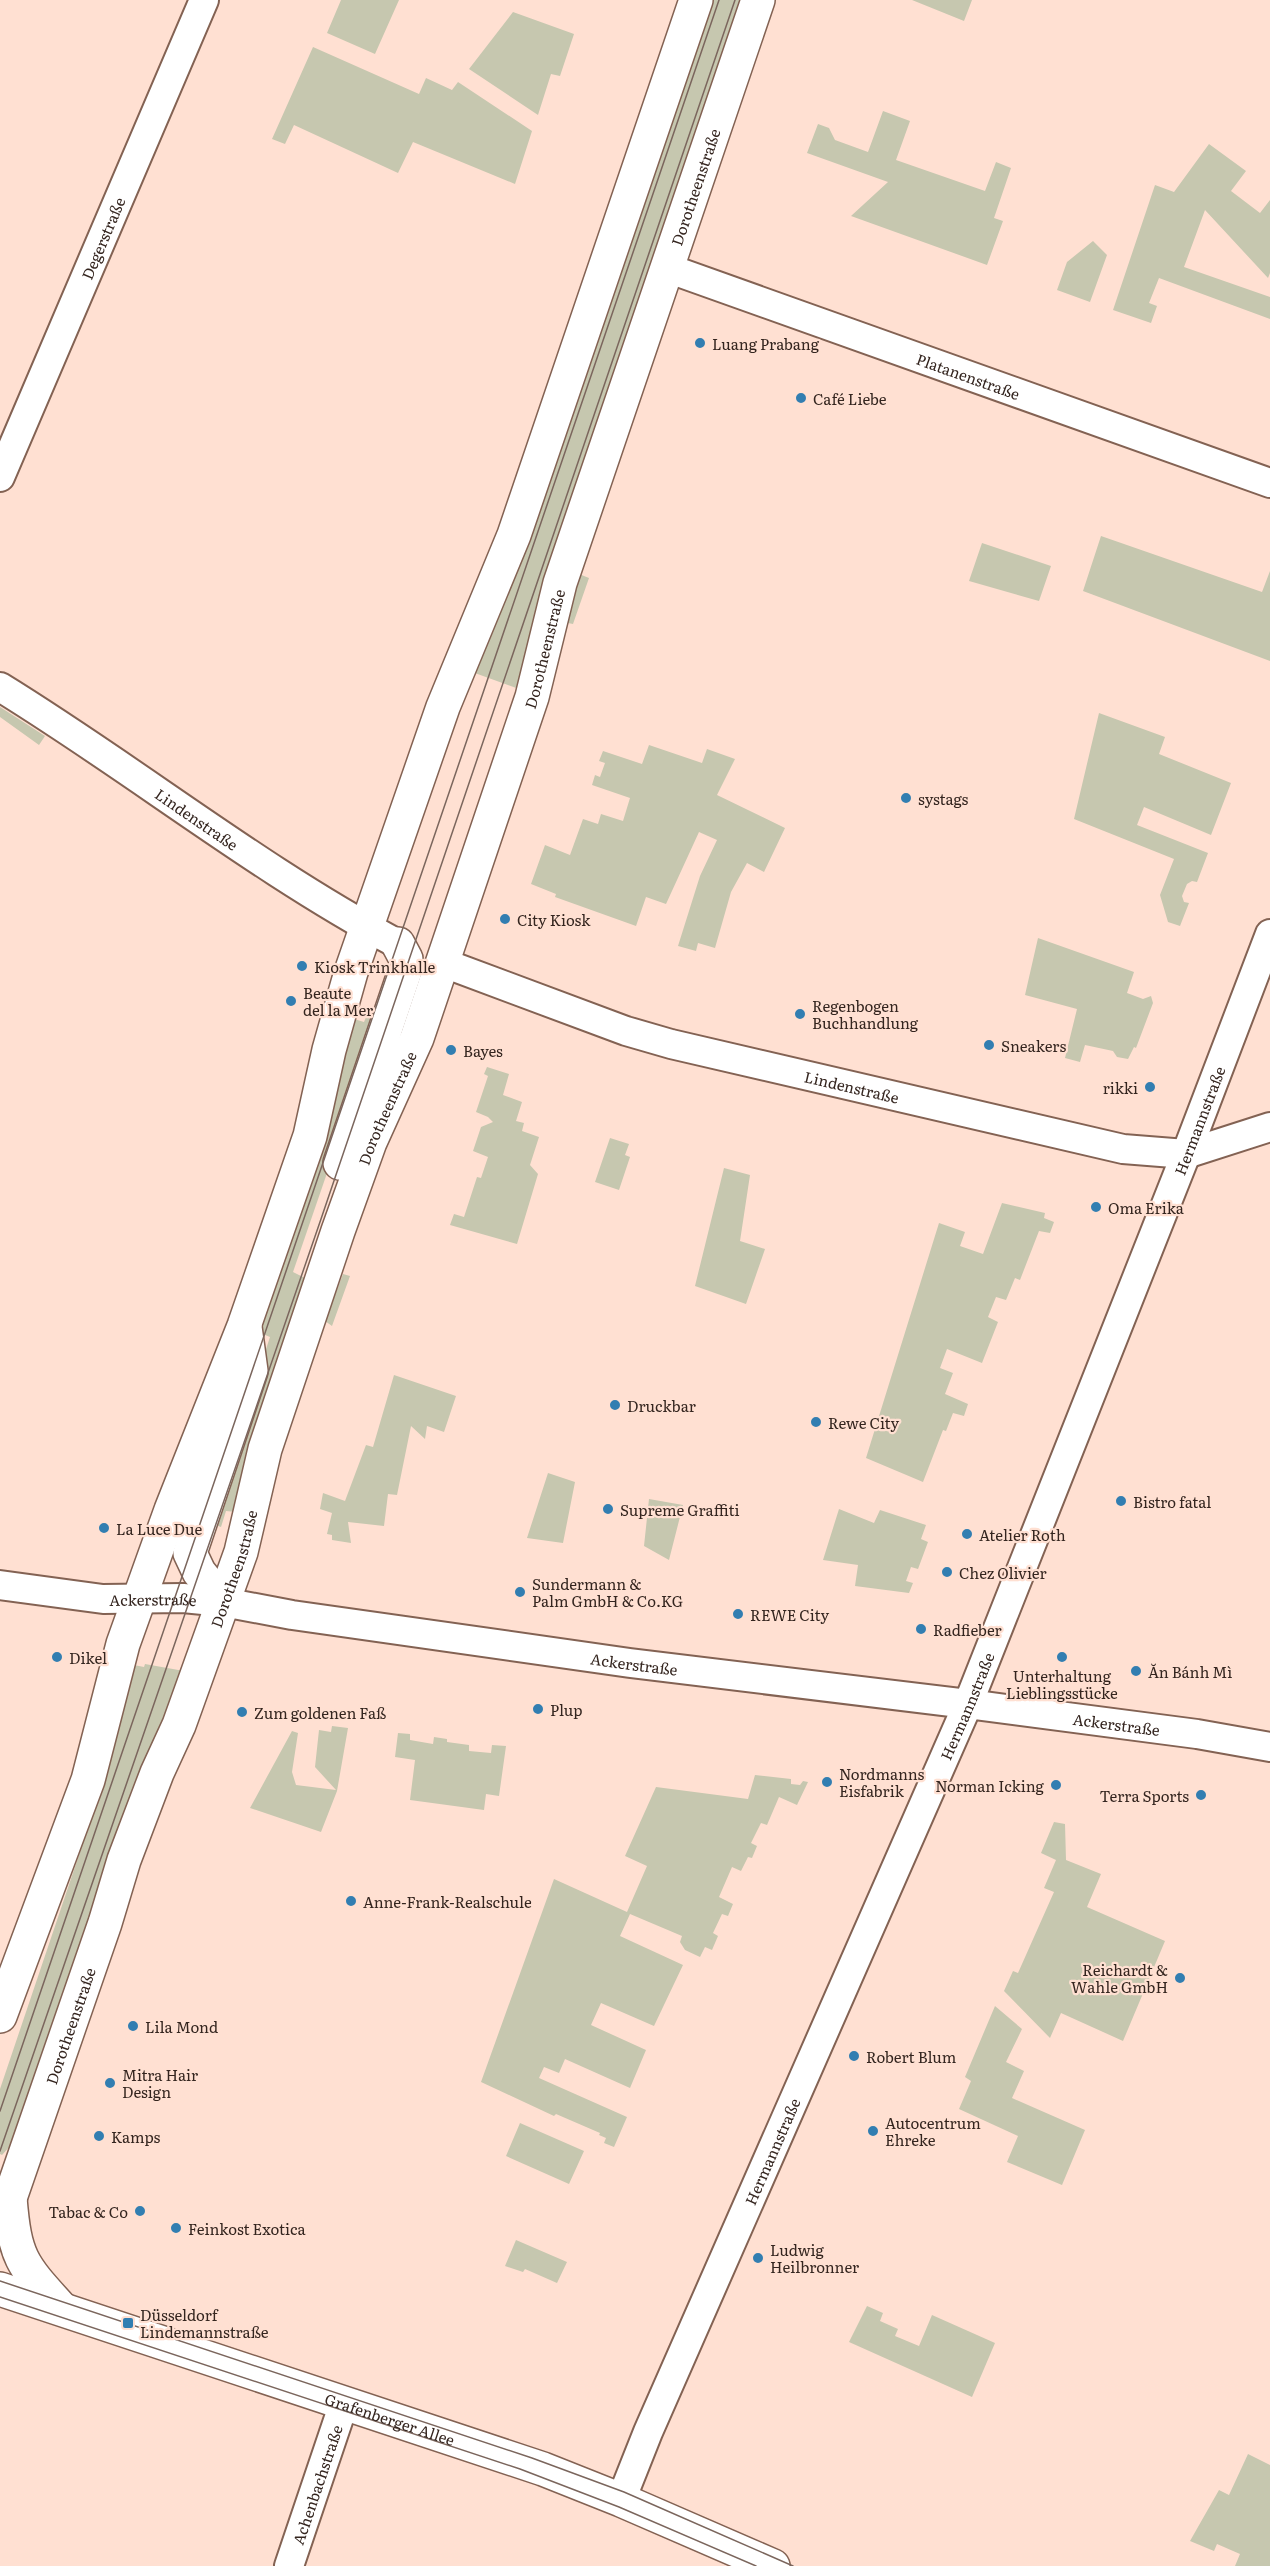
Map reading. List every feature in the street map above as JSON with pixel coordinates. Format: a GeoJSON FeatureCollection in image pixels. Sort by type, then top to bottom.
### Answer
{"type":"FeatureCollection","features":[{"type":"Feature","properties":{"kind":"main road"},"geometry":{"type":"LineString","coordinates":[[0,2016],[85,1791],[116,1667],[139,1599],[171,1510],[244,1326],[310,1136],[329,1050],[351,972],[443,707],[514,535],[696,0]]}},
{"type":"Feature","properties":{"kind":"main road","name":"Dorotheenstraße"},"geometry":{"type":"LineString","coordinates":[[5,2204],[105,1923],[124,1860],[157,1773],[179,1725],[241,1552],[265,1449],[331,1252],[370,1142],[417,1038],[532,697],[560,583],[759,0]]}},
{"type":"Feature","properties":{"kind":"main road"},"geometry":{"type":"LineString","coordinates":[[331,1252],[321,1219],[405,971],[406,958],[398,944]]}},
{"type":"Feature","properties":{"kind":"main road"},"geometry":{"type":"LineString","coordinates":[[223,1602],[199,1572],[190,1553],[251,1371],[244,1326]]}},
{"type":"Feature","properties":{"kind":"main road"},"geometry":{"type":"LineString","coordinates":[[5,2204],[17,2251],[27,2269],[61,2308]]}},
{"type":"Feature","properties":{"kind":"main road","name":"Grafenberger Allee"},"geometry":{"type":"LineString","coordinates":[[9,2297],[61,2308],[543,2469],[773,2566]]}},
{"type":"Feature","properties":{"kind":"street","name":"Degerstraße"},"geometry":{"type":"LineString","coordinates":[[0,477],[204,0]]}},
{"type":"Feature","properties":{"kind":"street","name":"Platanenstraße"},"geometry":{"type":"LineString","coordinates":[[667,268],[1270,483]]}},
{"type":"Feature","properties":{"kind":"street","name":"Lindenstraße"},"geometry":{"type":"LineString","coordinates":[[0,687],[48,716],[168,801],[368,928],[398,944]]}},
{"type":"Feature","properties":{"kind":"street","name":"Hermannstraße"},"geometry":{"type":"LineString","coordinates":[[621,2500],[648,2432],[968,1704],[1186,1154],[1270,934]]}},
{"type":"Feature","properties":{"kind":"street","name":"Lindenstraße"},"geometry":{"type":"LineString","coordinates":[[441,962],[626,1031],[671,1044],[1123,1149],[1186,1154],[1270,1127]]}},
{"type":"Feature","properties":{"kind":"street","name":"Ackerstraße"},"geometry":{"type":"LineString","coordinates":[[0,1585],[103,1599],[223,1602],[292,1615],[630,1663],[1197,1734],[1270,1747]]}},
{"type":"Feature","properties":{"kind":"street","name":"Achenbachstraße"},"geometry":{"type":"LineString","coordinates":[[289,2566],[344,2403]]}},
{"type":"Feature","properties":{"kind":"green space"},"geometry":{"type":"Polygon","coordinates":[[[341,0],[399,0],[375,54],[327,33],[341,0]]]}},
{"type":"Feature","properties":{"kind":"green space"},"geometry":{"type":"Polygon","coordinates":[[[711,0],[743,0],[519,689],[472,672],[711,0]]]}},
{"type":"Feature","properties":{"kind":"green space"},"geometry":{"type":"Polygon","coordinates":[[[912,0],[972,0],[964,21],[912,0]]]}},
{"type":"Feature","properties":{"kind":"green space"},"geometry":{"type":"Polygon","coordinates":[[[513,12],[574,34],[560,76],[551,74],[538,115],[469,69],[513,12]]]}},
{"type":"Feature","properties":{"kind":"green space"},"geometry":{"type":"Polygon","coordinates":[[[313,47],[419,94],[426,78],[452,90],[458,82],[532,131],[515,184],[413,142],[398,173],[294,125],[285,144],[272,139],[313,47]]]}},
{"type":"Feature","properties":{"kind":"green space"},"geometry":{"type":"Polygon","coordinates":[[[883,111],[910,121],[896,160],[985,191],[996,162],[1011,168],[994,218],[1003,221],[987,265],[851,216],[888,182],[807,153],[818,124],[829,128],[835,140],[868,152],[883,111]]]}},
{"type":"Feature","properties":{"kind":"green space"},"geometry":{"type":"Polygon","coordinates":[[[1209,144],[1246,171],[1231,191],[1260,213],[1270,200],[1270,273],[1268,278],[1205,210],[1184,267],[1270,297],[1270,319],[1159,278],[1149,303],[1157,306],[1151,323],[1113,310],[1155,185],[1174,192],[1209,144]]]}},
{"type":"Feature","properties":{"kind":"green space"},"geometry":{"type":"Polygon","coordinates":[[[1093,241],[1107,255],[1090,302],[1057,290],[1067,262],[1093,241]]]}},
{"type":"Feature","properties":{"kind":"green space"},"geometry":{"type":"Polygon","coordinates":[[[1101,536],[1262,592],[1270,571],[1270,661],[1083,591],[1101,536]]]}},
{"type":"Feature","properties":{"kind":"green space"},"geometry":{"type":"Polygon","coordinates":[[[982,543],[1051,566],[1039,601],[969,581],[982,543]]]}},
{"type":"Feature","properties":{"kind":"green space"},"geometry":{"type":"Polygon","coordinates":[[[579,574],[589,578],[573,624],[568,623],[566,612],[579,574]]]}},
{"type":"Feature","properties":{"kind":"green space"},"geometry":{"type":"Polygon","coordinates":[[[0,707],[45,736],[39,745],[0,717],[0,707]]]}},
{"type":"Feature","properties":{"kind":"green space"},"geometry":{"type":"Polygon","coordinates":[[[1099,713],[1165,737],[1159,754],[1231,783],[1211,835],[1144,807],[1137,825],[1208,853],[1197,882],[1192,881],[1187,884],[1182,896],[1184,902],[1189,903],[1180,926],[1168,922],[1160,895],[1174,859],[1074,819],[1099,713]]]}},
{"type":"Feature","properties":{"kind":"green space"},"geometry":{"type":"Polygon","coordinates":[[[649,745],[702,763],[707,749],[735,759],[717,795],[785,828],[764,872],[747,863],[731,892],[715,948],[698,943],[696,951],[678,946],[700,876],[717,840],[699,832],[666,904],[646,897],[636,926],[555,897],[556,894],[531,884],[545,845],[570,855],[583,819],[598,824],[601,814],[623,821],[630,798],[592,785],[595,775],[600,777],[605,763],[599,761],[603,751],[642,764],[649,745]]]}},
{"type":"Feature","properties":{"kind":"green space"},"geometry":{"type":"Polygon","coordinates":[[[1038,938],[1134,972],[1127,993],[1143,999],[1151,996],[1153,1003],[1136,1048],[1134,1047],[1128,1059],[1117,1057],[1113,1051],[1085,1045],[1080,1062],[1065,1058],[1077,1009],[1025,995],[1038,938]]]}},
{"type":"Feature","properties":{"kind":"green space"},"geometry":{"type":"Polygon","coordinates":[[[369,1010],[381,1016],[293,1272],[307,1279],[236,1512],[226,1511],[221,1527],[210,1523],[209,1520],[270,1337],[258,1332],[321,1148],[354,1019],[364,1022],[369,1010]]]}},
{"type":"Feature","properties":{"kind":"green space"},"geometry":{"type":"Polygon","coordinates":[[[487,1067],[509,1074],[503,1095],[522,1102],[516,1121],[524,1123],[522,1131],[539,1137],[530,1165],[538,1174],[517,1244],[450,1225],[454,1214],[464,1217],[477,1177],[481,1178],[488,1157],[473,1151],[481,1127],[493,1122],[476,1112],[488,1076],[484,1074],[487,1067]]]}},
{"type":"Feature","properties":{"kind":"green space"},"geometry":{"type":"Polygon","coordinates":[[[610,1138],[629,1144],[625,1155],[630,1157],[619,1190],[595,1182],[610,1138]]]}},
{"type":"Feature","properties":{"kind":"green space"},"geometry":{"type":"Polygon","coordinates":[[[724,1168],[750,1175],[740,1241],[765,1249],[746,1304],[695,1286],[724,1168]]]}},
{"type":"Feature","properties":{"kind":"green space"},"geometry":{"type":"Polygon","coordinates":[[[1002,1203],[1045,1213],[1044,1218],[1054,1222],[1050,1233],[1039,1231],[1020,1280],[1015,1278],[1006,1300],[996,1297],[988,1317],[998,1322],[982,1363],[947,1349],[940,1368],[953,1373],[945,1394],[968,1404],[964,1416],[953,1413],[946,1431],[943,1430],[923,1482],[866,1458],[939,1223],[965,1232],[960,1246],[983,1254],[1002,1203]]]}},
{"type":"Feature","properties":{"kind":"green space"},"geometry":{"type":"Polygon","coordinates":[[[343,1274],[350,1276],[332,1326],[325,1321],[343,1274]]]}},
{"type":"Feature","properties":{"kind":"green space"},"geometry":{"type":"Polygon","coordinates":[[[394,1375],[456,1396],[444,1432],[427,1426],[425,1439],[411,1426],[397,1495],[388,1494],[384,1526],[348,1522],[351,1543],[332,1540],[332,1535],[327,1534],[332,1513],[320,1509],[323,1493],[345,1501],[366,1445],[373,1447],[394,1375]]]}},
{"type":"Feature","properties":{"kind":"green space"},"geometry":{"type":"Polygon","coordinates":[[[548,1473],[575,1482],[563,1543],[527,1538],[548,1473]]]}},
{"type":"Feature","properties":{"kind":"green space"},"geometry":{"type":"Polygon","coordinates":[[[649,1499],[683,1505],[669,1560],[644,1546],[649,1499]]]}},
{"type":"Feature","properties":{"kind":"green space"},"geometry":{"type":"Polygon","coordinates":[[[839,1509],[874,1523],[880,1510],[926,1525],[921,1539],[928,1542],[918,1569],[911,1567],[906,1581],[913,1583],[909,1593],[855,1586],[858,1565],[823,1560],[839,1509]]]}},
{"type":"Feature","properties":{"kind":"green space"},"geometry":{"type":"Polygon","coordinates":[[[145,1664],[184,1671],[12,2144],[2,2155],[0,2154],[0,2089],[104,1781],[134,1665],[144,1667],[145,1664]]]}},
{"type":"Feature","properties":{"kind":"green space"},"geometry":{"type":"Polygon","coordinates":[[[332,1726],[348,1728],[337,1791],[321,1832],[250,1808],[292,1731],[298,1733],[292,1772],[296,1785],[336,1790],[315,1767],[319,1730],[331,1732],[332,1726]]]}},
{"type":"Feature","properties":{"kind":"green space"},"geometry":{"type":"Polygon","coordinates":[[[398,1733],[410,1734],[410,1740],[433,1744],[434,1737],[447,1739],[447,1742],[469,1745],[469,1751],[491,1753],[492,1745],[506,1746],[499,1796],[486,1794],[484,1810],[410,1800],[415,1760],[395,1757],[398,1733]]]}},
{"type":"Feature","properties":{"kind":"green space"},"geometry":{"type":"Polygon","coordinates":[[[755,1775],[791,1779],[791,1784],[800,1785],[803,1781],[808,1782],[797,1805],[779,1797],[767,1825],[761,1823],[751,1843],[757,1846],[752,1858],[748,1857],[741,1871],[732,1867],[719,1897],[733,1904],[728,1916],[722,1914],[713,1933],[718,1936],[712,1950],[705,1947],[700,1957],[685,1950],[680,1942],[682,1936],[630,1914],[620,1936],[683,1965],[654,2026],[601,2003],[591,2025],[646,2050],[630,2088],[565,2059],[559,2073],[544,2067],[539,2078],[627,2117],[614,2147],[604,2143],[606,2138],[599,2135],[600,2133],[556,2114],[554,2116],[481,2082],[554,1879],[627,1912],[647,1866],[625,1856],[656,1787],[748,1799],[755,1775]]]}},
{"type":"Feature","properties":{"kind":"green space"},"geometry":{"type":"Polygon","coordinates":[[[1054,1822],[1065,1824],[1066,1860],[1101,1874],[1087,1907],[1165,1941],[1123,2041],[1061,2013],[1050,2038],[1004,1991],[1013,1971],[1018,1973],[1054,1892],[1044,1888],[1056,1860],[1041,1853],[1054,1822]]]}},
{"type":"Feature","properties":{"kind":"green space"},"geometry":{"type":"Polygon","coordinates":[[[995,2006],[1022,2029],[1006,2062],[1024,2071],[1012,2098],[1085,2130],[1062,2185],[1007,2162],[1018,2136],[959,2109],[971,2081],[965,2077],[995,2006]]]}},
{"type":"Feature","properties":{"kind":"green space"},"geometry":{"type":"Polygon","coordinates":[[[520,2123],[584,2151],[569,2184],[506,2156],[520,2123]]]}},
{"type":"Feature","properties":{"kind":"green space"},"geometry":{"type":"Polygon","coordinates":[[[516,2240],[567,2262],[557,2283],[525,2269],[523,2272],[505,2266],[516,2240]]]}},
{"type":"Feature","properties":{"kind":"green space"},"geometry":{"type":"Polygon","coordinates":[[[867,2306],[883,2313],[880,2321],[898,2329],[895,2336],[919,2346],[932,2315],[995,2343],[972,2397],[849,2342],[867,2306]]]}},
{"type":"Feature","properties":{"kind":"green space"},"geometry":{"type":"Polygon","coordinates":[[[1248,2454],[1270,2465],[1270,2566],[1235,2566],[1240,2554],[1217,2544],[1214,2551],[1190,2541],[1219,2490],[1229,2495],[1248,2454]]]}},
{"type":"Feature","properties":{"kind":"tram line"},"geometry":{"type":"LineString","coordinates":[[0,2111],[719,0]]}},
{"type":"Feature","properties":{"kind":"tram line"},"geometry":{"type":"LineString","coordinates":[[0,2151],[321,1219],[735,0]]}},
{"type":"Feature","properties":{"kind":"tram line"},"geometry":{"type":"LineString","coordinates":[[0,2281],[532,2458],[624,2492],[793,2566]]}},
{"type":"Feature","properties":{"kind":"tram line"},"geometry":{"type":"LineString","coordinates":[[0,2297],[520,2469],[619,2507],[756,2566]]}},
{"type":"Feature","properties":{"kind":"place","name":"Luang Prabang"},"geometry":{"type":"Point","coordinates":[700,343]}},
{"type":"Feature","properties":{"kind":"place","name":"Café Liebe"},"geometry":{"type":"Point","coordinates":[801,398]}},
{"type":"Feature","properties":{"kind":"place","name":"systags"},"geometry":{"type":"Point","coordinates":[906,798]}},
{"type":"Feature","properties":{"kind":"place","name":"City Kiosk"},"geometry":{"type":"Point","coordinates":[505,919]}},
{"type":"Feature","properties":{"kind":"place","name":"Kiosk Trinkhalle"},"geometry":{"type":"Point","coordinates":[302,966]}},
{"type":"Feature","properties":{"kind":"place","name":"Beaute del la Mer"},"geometry":{"type":"Point","coordinates":[291,1001]}},
{"type":"Feature","properties":{"kind":"place","name":"Regenbogen Buchhandlung"},"geometry":{"type":"Point","coordinates":[800,1014]}},
{"type":"Feature","properties":{"kind":"place","name":"Sneakers"},"geometry":{"type":"Point","coordinates":[989,1045]}},
{"type":"Feature","properties":{"kind":"place","name":"Bayes"},"geometry":{"type":"Point","coordinates":[451,1050]}},
{"type":"Feature","properties":{"kind":"place","name":"rikki"},"geometry":{"type":"Point","coordinates":[1150,1087]}},
{"type":"Feature","properties":{"kind":"place","name":"Oma Erika"},"geometry":{"type":"Point","coordinates":[1096,1207]}},
{"type":"Feature","properties":{"kind":"place","name":"Druckbar"},"geometry":{"type":"Point","coordinates":[615,1405]}},
{"type":"Feature","properties":{"kind":"place","name":"Rewe City"},"geometry":{"type":"Point","coordinates":[816,1422]}},
{"type":"Feature","properties":{"kind":"place","name":"Bistro fatal"},"geometry":{"type":"Point","coordinates":[1121,1501]}},
{"type":"Feature","properties":{"kind":"place","name":"Supreme Graffiti"},"geometry":{"type":"Point","coordinates":[608,1509]}},
{"type":"Feature","properties":{"kind":"place","name":"La Luce Due"},"geometry":{"type":"Point","coordinates":[104,1528]}},
{"type":"Feature","properties":{"kind":"place","name":"Atelier Roth"},"geometry":{"type":"Point","coordinates":[967,1534]}},
{"type":"Feature","properties":{"kind":"place","name":"Chez Olivier"},"geometry":{"type":"Point","coordinates":[947,1572]}},
{"type":"Feature","properties":{"kind":"place","name":"Sundermann & Palm GmbH & Co.KG"},"geometry":{"type":"Point","coordinates":[520,1592]}},
{"type":"Feature","properties":{"kind":"place","name":"REWE City"},"geometry":{"type":"Point","coordinates":[738,1614]}},
{"type":"Feature","properties":{"kind":"place","name":"Radfieber"},"geometry":{"type":"Point","coordinates":[921,1629]}},
{"type":"Feature","properties":{"kind":"place","name":"Dikel"},"geometry":{"type":"Point","coordinates":[57,1657]}},
{"type":"Feature","properties":{"kind":"place","name":"Unterhaltung Lieblingsstücke"},"geometry":{"type":"Point","coordinates":[1062,1657]}},
{"type":"Feature","properties":{"kind":"place","name":"Ăn Bánh Mì"},"geometry":{"type":"Point","coordinates":[1136,1671]}},
{"type":"Feature","properties":{"kind":"place","name":"Plup"},"geometry":{"type":"Point","coordinates":[538,1709]}},
{"type":"Feature","properties":{"kind":"place","name":"Zum goldenen Faß"},"geometry":{"type":"Point","coordinates":[242,1712]}},
{"type":"Feature","properties":{"kind":"place","name":"Nordmanns Eisfabrik"},"geometry":{"type":"Point","coordinates":[827,1782]}},
{"type":"Feature","properties":{"kind":"place","name":"Norman Icking"},"geometry":{"type":"Point","coordinates":[1056,1785]}},
{"type":"Feature","properties":{"kind":"place","name":"Terra Sports"},"geometry":{"type":"Point","coordinates":[1201,1795]}},
{"type":"Feature","properties":{"kind":"place","name":"Anne-Frank-Realschule"},"geometry":{"type":"Point","coordinates":[351,1901]}},
{"type":"Feature","properties":{"kind":"place","name":"Reichardt & Wahle GmbH"},"geometry":{"type":"Point","coordinates":[1180,1978]}},
{"type":"Feature","properties":{"kind":"place","name":"Lila Mond"},"geometry":{"type":"Point","coordinates":[133,2026]}},
{"type":"Feature","properties":{"kind":"place","name":"Robert Blum"},"geometry":{"type":"Point","coordinates":[854,2056]}},
{"type":"Feature","properties":{"kind":"place","name":"Mitra Hair Design"},"geometry":{"type":"Point","coordinates":[110,2083]}},
{"type":"Feature","properties":{"kind":"place","name":"Autocentrum Ehreke"},"geometry":{"type":"Point","coordinates":[873,2131]}},
{"type":"Feature","properties":{"kind":"place","name":"Kamps"},"geometry":{"type":"Point","coordinates":[99,2136]}},
{"type":"Feature","properties":{"kind":"place","name":"Tabac & Co"},"geometry":{"type":"Point","coordinates":[140,2211]}},
{"type":"Feature","properties":{"kind":"place","name":"Feinkost Exotica"},"geometry":{"type":"Point","coordinates":[176,2228]}},
{"type":"Feature","properties":{"kind":"place","name":"Ludwig Heilbronner"},"geometry":{"type":"Point","coordinates":[758,2258]}},
{"type":"Feature","properties":{"kind":"place","name":"Düsseldorf Lindemannstraße"},"geometry":{"type":"Point","coordinates":[128,2323]}}]}
